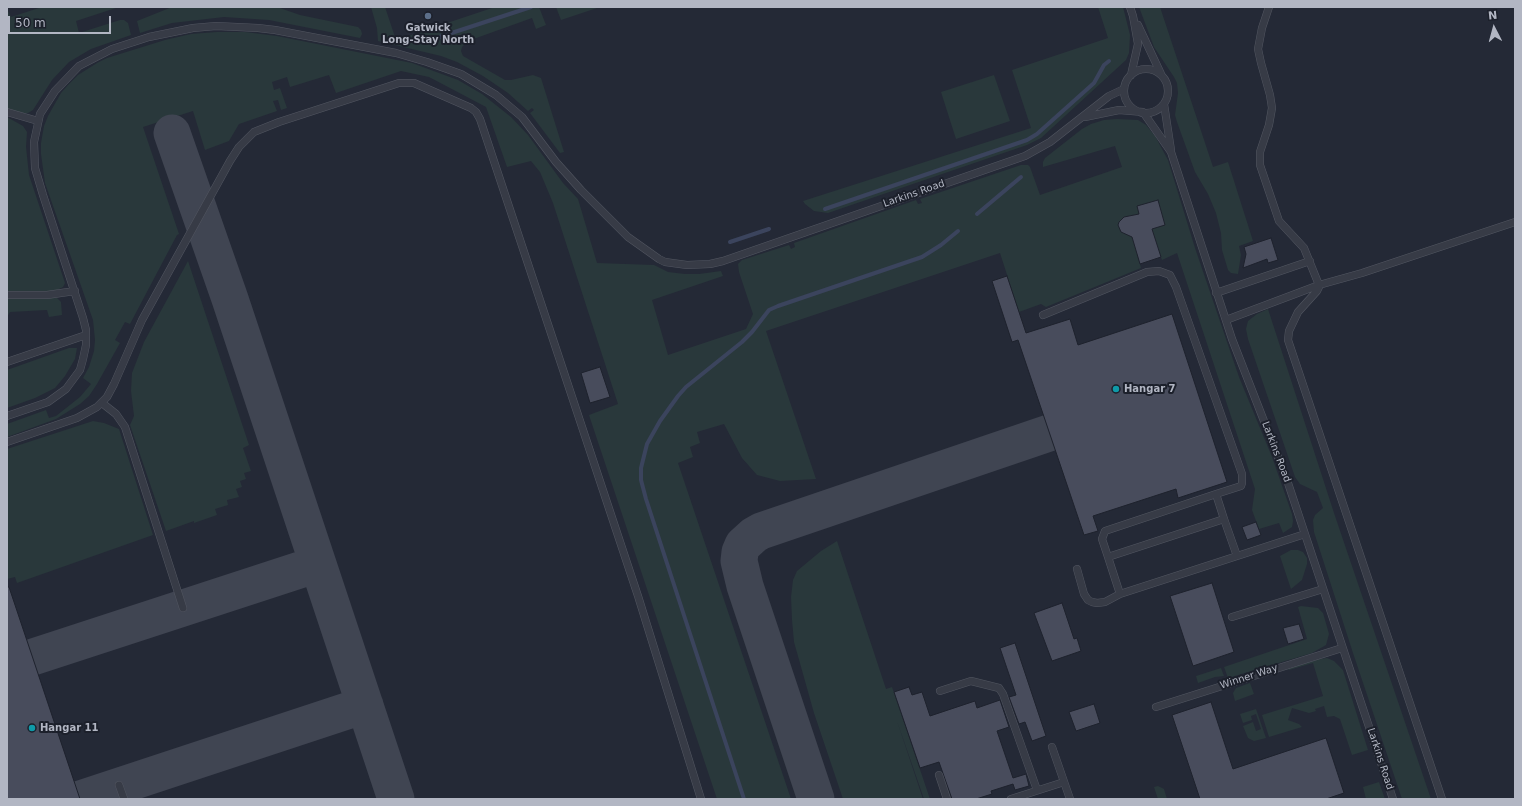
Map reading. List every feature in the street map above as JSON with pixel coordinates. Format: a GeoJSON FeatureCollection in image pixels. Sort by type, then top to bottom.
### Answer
{"type":"FeatureCollection","features":[{"type":"Feature","properties":{"kind":"lane"},"geometry":{"type":"LineString","coordinates":[[1080,119],[1099,113],[1119,110],[1150,112],[1157,110],[1167,100],[1169,93],[1168,86],[1130,7]]}},
{"type":"Feature","properties":{"kind":"lane"},"geometry":{"type":"LineString","coordinates":[[1269,7],[1262,28],[1258,49],[1260,63],[1270,95],[1272,108],[1269,124],[1260,152],[1260,165],[1279,222],[1302,244],[1319,285],[1319,289],[1298,312],[1289,331],[1288,340],[1442,799]]}},
{"type":"Feature","properties":{"kind":"lane"},"geometry":{"type":"LineString","coordinates":[[1133,16],[1138,44],[1131,75],[1125,83],[1124,89],[1127,101],[1131,106],[1142,112]]}},
{"type":"Feature","properties":{"kind":"lane","name":"Larkins Road"},"geometry":{"type":"LineString","coordinates":[[7,416],[48,402],[66,389],[77,374],[85,352],[85,324],[43,195],[36,168],[34,142],[38,121],[43,108],[55,91],[80,66],[112,49],[149,37],[186,29],[216,26],[264,28],[396,54],[427,62],[461,74],[506,102],[522,117],[556,162],[581,190],[628,237],[659,259],[670,263],[687,265],[710,264],[723,261],[1025,156],[1050,142],[1109,96],[1124,89]]}},
{"type":"Feature","properties":{"kind":"lane"},"geometry":{"type":"LineString","coordinates":[[1131,75],[1143,69],[1156,70],[1162,74]]}},
{"type":"Feature","properties":{"kind":"lane"},"geometry":{"type":"LineString","coordinates":[[7,442],[77,418],[90,412],[107,397],[142,320],[235,154],[250,136],[266,126],[399,83],[411,82],[474,110],[480,119],[633,581],[701,799]]}},
{"type":"Feature","properties":{"kind":"lane"},"geometry":{"type":"LineString","coordinates":[[1164,104],[1171,152]]}},
{"type":"Feature","properties":{"kind":"lane"},"geometry":{"type":"LineString","coordinates":[[7,112],[38,121]]}},
{"type":"Feature","properties":{"kind":"lane","name":"Larkins Road"},"geometry":{"type":"LineString","coordinates":[[1142,112],[1171,152],[1216,293],[1287,480],[1393,799]]}},
{"type":"Feature","properties":{"kind":"lane"},"geometry":{"type":"LineString","coordinates":[[1226,320],[1319,285],[1362,273],[1515,222]]}},
{"type":"Feature","properties":{"kind":"lane"},"geometry":{"type":"LineString","coordinates":[[1216,293],[1310,261]]}},
{"type":"Feature","properties":{"kind":"lane"},"geometry":{"type":"LineString","coordinates":[[1043,315],[1147,272],[1159,271],[1170,275],[1176,287],[1242,474],[1243,479],[1241,486],[1105,531],[1102,539],[1120,594]]}},
{"type":"Feature","properties":{"kind":"lane"},"geometry":{"type":"LineString","coordinates":[[7,296],[47,295],[75,291]]}},
{"type":"Feature","properties":{"kind":"lane"},"geometry":{"type":"LineString","coordinates":[[7,362],[86,335]]}},
{"type":"Feature","properties":{"kind":"lane"},"geometry":{"type":"LineString","coordinates":[[102,403],[116,414],[125,427],[183,608]]}},
{"type":"Feature","properties":{"kind":"lane"},"geometry":{"type":"LineString","coordinates":[[1216,494],[1236,556]]}},
{"type":"Feature","properties":{"kind":"lane"},"geometry":{"type":"LineString","coordinates":[[1108,557],[1224,519]]}},
{"type":"Feature","properties":{"kind":"lane"},"geometry":{"type":"LineString","coordinates":[[1077,569],[1084,594],[1088,600],[1092,602],[1105,602],[1120,594],[1305,534]]}},
{"type":"Feature","properties":{"kind":"lane"},"geometry":{"type":"LineString","coordinates":[[1232,617],[1323,589]]}},
{"type":"Feature","properties":{"kind":"lane","name":"Winner Way"},"geometry":{"type":"LineString","coordinates":[[1156,707],[1342,648]]}},
{"type":"Feature","properties":{"kind":"lane"},"geometry":{"type":"LineString","coordinates":[[940,691],[971,681],[999,688],[1037,790]]}},
{"type":"Feature","properties":{"kind":"lane"},"geometry":{"type":"LineString","coordinates":[[1052,748],[1070,799]]}},
{"type":"Feature","properties":{"kind":"lane"},"geometry":{"type":"LineString","coordinates":[[939,775],[947,799]]}},
{"type":"Feature","properties":{"kind":"lane"},"geometry":{"type":"LineString","coordinates":[[1011,799],[1064,782]]}},
{"type":"Feature","properties":{"kind":"lane"},"geometry":{"type":"LineString","coordinates":[[119,786],[124,799]]}},
{"type":"Feature","properties":{"kind":"shaded area"},"geometry":{"type":"Polygon","coordinates":[[[42,7],[119,7],[76,21],[79,33],[124,20],[128,23],[131,35],[91,49],[69,62],[52,80],[33,110],[28,113],[19,113],[7,109],[7,9],[11,17],[42,7]]]}},
{"type":"Feature","properties":{"kind":"shaded area"},"geometry":{"type":"Polygon","coordinates":[[[172,7],[277,7],[300,15],[358,27],[362,34],[360,38],[269,20],[224,17],[172,23],[140,33],[137,21],[172,7]]]}},
{"type":"Feature","properties":{"kind":"shaded area"},"geometry":{"type":"Polygon","coordinates":[[[371,7],[385,7],[396,40],[495,7],[539,7],[546,25],[536,29],[532,18],[468,41],[462,47],[461,51],[463,56],[505,80],[533,75],[541,78],[564,152],[560,153],[530,113],[534,110],[532,108],[528,111],[508,93],[483,76],[457,62],[441,56],[378,41],[377,28],[371,7]]]}},
{"type":"Feature","properties":{"kind":"shaded area"},"geometry":{"type":"Polygon","coordinates":[[[556,7],[600,7],[561,20],[556,7]]]}},
{"type":"Feature","properties":{"kind":"shaded area"},"geometry":{"type":"Polygon","coordinates":[[[1098,7],[1123,7],[1130,35],[1129,53],[1126,60],[1041,138],[1027,145],[828,213],[814,211],[803,201],[1031,128],[1012,70],[1108,38],[1098,7]]]}},
{"type":"Feature","properties":{"kind":"shaded area"},"geometry":{"type":"Polygon","coordinates":[[[1139,7],[1160,7],[1213,167],[1228,162],[1253,241],[1239,246],[1241,255],[1238,274],[1231,273],[1228,270],[1222,250],[1221,233],[1216,213],[1208,194],[1195,172],[1177,122],[1175,115],[1178,93],[1177,83],[1154,47],[1139,7]]]}},
{"type":"Feature","properties":{"kind":"shaded area"},"geometry":{"type":"Polygon","coordinates":[[[245,32],[277,36],[412,63],[458,80],[482,94],[511,117],[528,135],[563,183],[578,199],[597,263],[654,265],[668,272],[685,274],[721,271],[723,276],[652,300],[668,355],[746,329],[753,314],[739,272],[738,264],[742,260],[789,245],[791,249],[795,247],[794,243],[916,200],[918,204],[922,203],[920,199],[1021,165],[1028,165],[1030,167],[1040,195],[1122,167],[1115,146],[1043,167],[1043,162],[1045,158],[1082,129],[1091,124],[1104,120],[1138,120],[1146,125],[1155,136],[1168,160],[1195,248],[1239,377],[1272,457],[1292,514],[1292,527],[1283,533],[1279,523],[1259,529],[1252,510],[1255,489],[1177,253],[1162,260],[1158,248],[1137,254],[1141,268],[1046,307],[1041,304],[1019,312],[1000,253],[766,331],[816,479],[780,481],[757,475],[742,458],[724,424],[697,432],[700,443],[690,447],[693,457],[678,463],[791,799],[717,799],[589,415],[618,404],[553,203],[540,172],[531,161],[507,167],[486,107],[429,77],[401,71],[336,93],[329,75],[290,87],[287,77],[272,82],[274,90],[280,88],[287,108],[281,110],[278,100],[273,101],[277,111],[239,124],[229,141],[205,150],[193,111],[143,127],[179,234],[177,235],[130,324],[125,322],[115,340],[120,343],[89,396],[80,404],[56,419],[7,437],[7,424],[46,410],[49,418],[56,416],[80,397],[91,384],[83,378],[89,367],[94,351],[95,340],[93,320],[45,183],[41,143],[44,126],[48,116],[61,93],[78,75],[107,58],[165,40],[191,34],[245,32]]]}},
{"type":"Feature","properties":{"kind":"shaded area"},"geometry":{"type":"Polygon","coordinates":[[[994,75],[1010,121],[956,139],[941,92],[994,75]]]}},
{"type":"Feature","properties":{"kind":"shaded area"},"geometry":{"type":"Polygon","coordinates":[[[7,117],[23,126],[27,132],[26,147],[29,175],[65,283],[63,287],[53,292],[7,292],[7,117]]]}},
{"type":"Feature","properties":{"kind":"shaded area"},"geometry":{"type":"Polygon","coordinates":[[[188,261],[249,445],[243,448],[251,471],[244,473],[246,479],[240,481],[242,487],[236,489],[239,497],[227,500],[228,505],[215,509],[217,515],[166,531],[130,425],[134,416],[131,391],[132,373],[144,342],[188,261]]]}},
{"type":"Feature","properties":{"kind":"shaded area"},"geometry":{"type":"Polygon","coordinates":[[[7,298],[57,298],[61,302],[62,315],[49,317],[47,310],[10,312],[7,317],[7,298]]]}},
{"type":"Feature","properties":{"kind":"shaded area"},"geometry":{"type":"Polygon","coordinates":[[[1268,309],[1334,513],[1431,799],[1402,799],[1314,532],[1313,520],[1315,515],[1323,508],[1317,492],[1300,484],[1295,477],[1248,339],[1246,329],[1248,321],[1257,314],[1268,309]]]}},
{"type":"Feature","properties":{"kind":"shaded area"},"geometry":{"type":"Polygon","coordinates":[[[69,348],[77,348],[75,359],[65,376],[55,388],[35,398],[7,408],[7,370],[69,348]]]}},
{"type":"Feature","properties":{"kind":"shaded area"},"geometry":{"type":"Polygon","coordinates":[[[93,421],[104,423],[119,429],[153,535],[17,583],[15,577],[7,579],[7,449],[93,421]]]}},
{"type":"Feature","properties":{"kind":"shaded area"},"geometry":{"type":"Polygon","coordinates":[[[837,541],[886,689],[892,687],[930,799],[924,799],[897,721],[923,799],[843,799],[814,713],[794,642],[791,597],[793,580],[797,571],[821,551],[837,541]]]}},
{"type":"Feature","properties":{"kind":"shaded area"},"geometry":{"type":"Polygon","coordinates":[[[1291,550],[1303,552],[1307,558],[1307,564],[1302,580],[1291,589],[1280,556],[1291,550]]]}},
{"type":"Feature","properties":{"kind":"shaded area"},"geometry":{"type":"Polygon","coordinates":[[[1298,607],[1318,608],[1323,613],[1329,634],[1326,645],[1312,653],[1228,678],[1224,667],[1307,639],[1298,607]]]}},
{"type":"Feature","properties":{"kind":"shaded area"},"geometry":{"type":"Polygon","coordinates":[[[1327,658],[1334,661],[1343,670],[1368,750],[1352,755],[1340,719],[1334,716],[1327,717],[1324,706],[1309,713],[1292,708],[1288,720],[1299,724],[1302,727],[1269,737],[1262,715],[1323,696],[1313,663],[1289,670],[1288,669],[1319,659],[1327,658]]]}},
{"type":"Feature","properties":{"kind":"shaded area"},"geometry":{"type":"Polygon","coordinates":[[[1221,668],[1224,676],[1215,677],[1198,683],[1196,676],[1221,668]]]}},
{"type":"Feature","properties":{"kind":"shaded area"},"geometry":{"type":"Polygon","coordinates":[[[1250,683],[1254,694],[1235,701],[1233,693],[1236,688],[1250,683]]]}},
{"type":"Feature","properties":{"kind":"shaded area"},"geometry":{"type":"Polygon","coordinates":[[[1256,709],[1266,738],[1254,741],[1248,738],[1243,726],[1253,722],[1256,731],[1261,729],[1256,714],[1251,716],[1252,720],[1243,723],[1240,714],[1256,709]]]}},
{"type":"Feature","properties":{"kind":"shaded area"},"geometry":{"type":"Polygon","coordinates":[[[1379,782],[1385,799],[1366,799],[1363,787],[1379,782]]]}},
{"type":"Feature","properties":{"kind":"shaded area"},"geometry":{"type":"Polygon","coordinates":[[[1158,786],[1164,789],[1167,799],[1158,799],[1154,787],[1158,786]]]}},
{"type":"Feature","properties":{"kind":"building"},"geometry":{"type":"Polygon","coordinates":[[[1158,200],[1165,225],[1152,229],[1161,257],[1140,264],[1132,237],[1121,232],[1118,225],[1124,217],[1139,214],[1137,206],[1158,200]]]}},
{"type":"Feature","properties":{"kind":"building"},"geometry":{"type":"Polygon","coordinates":[[[1271,238],[1278,260],[1268,263],[1267,259],[1243,268],[1246,254],[1244,247],[1271,238]]]}},
{"type":"Feature","properties":{"kind":"building","name":"Hangar 7"},"geometry":{"type":"Polygon","coordinates":[[[1007,276],[1026,333],[1070,319],[1078,345],[1172,314],[1227,482],[1178,498],[1176,489],[1093,516],[1098,531],[1084,535],[1018,340],[1012,342],[992,281],[1007,276]]]}},
{"type":"Feature","properties":{"kind":"building"},"geometry":{"type":"Polygon","coordinates":[[[600,367],[610,397],[590,403],[581,373],[600,367]]]}},
{"type":"Feature","properties":{"kind":"building"},"geometry":{"type":"Polygon","coordinates":[[[1256,522],[1261,535],[1247,540],[1242,527],[1256,522]]]}},
{"type":"Feature","properties":{"kind":"building"},"geometry":{"type":"Polygon","coordinates":[[[1212,583],[1234,652],[1193,666],[1170,596],[1212,583]]]}},
{"type":"Feature","properties":{"kind":"building","name":"Hangar 11"},"geometry":{"type":"Polygon","coordinates":[[[7,587],[9,587],[80,799],[7,799],[7,587]]]}},
{"type":"Feature","properties":{"kind":"building"},"geometry":{"type":"Polygon","coordinates":[[[1062,603],[1074,639],[1077,638],[1081,651],[1052,661],[1034,613],[1062,603]]]}},
{"type":"Feature","properties":{"kind":"building"},"geometry":{"type":"Polygon","coordinates":[[[1299,624],[1304,639],[1288,644],[1283,628],[1299,624]]]}},
{"type":"Feature","properties":{"kind":"building"},"geometry":{"type":"Polygon","coordinates":[[[1015,643],[1046,736],[1032,741],[1025,722],[1019,724],[1009,697],[1016,695],[1000,648],[1015,643]]]}},
{"type":"Feature","properties":{"kind":"building"},"geometry":{"type":"Polygon","coordinates":[[[909,687],[912,695],[922,692],[930,716],[975,701],[977,708],[1000,700],[1009,727],[997,731],[1013,778],[1026,774],[1029,786],[1015,790],[1013,784],[991,791],[992,794],[976,799],[952,799],[939,762],[920,768],[894,692],[909,687]]]}},
{"type":"Feature","properties":{"kind":"building"},"geometry":{"type":"Polygon","coordinates":[[[1211,702],[1233,769],[1326,738],[1344,793],[1326,799],[1200,799],[1172,715],[1211,702]]]}},
{"type":"Feature","properties":{"kind":"building"},"geometry":{"type":"Polygon","coordinates":[[[1094,704],[1100,723],[1076,731],[1069,712],[1094,704]]]}},
{"type":"Feature","properties":{"kind":"waterway"},"geometry":{"type":"LineString","coordinates":[[424,42],[531,7]]}},
{"type":"Feature","properties":{"kind":"waterway"},"geometry":{"type":"LineString","coordinates":[[825,209],[1027,140],[1037,134],[1094,83],[1104,65],[1109,61]]}},
{"type":"Feature","properties":{"kind":"waterway"},"geometry":{"type":"LineString","coordinates":[[977,214],[1021,177]]}},
{"type":"Feature","properties":{"kind":"waterway"},"geometry":{"type":"LineString","coordinates":[[730,242],[769,229]]}},
{"type":"Feature","properties":{"kind":"waterway"},"geometry":{"type":"LineString","coordinates":[[744,799],[646,499],[641,480],[641,468],[647,444],[660,421],[686,387],[742,342],[769,310],[922,257],[941,245],[958,231]]}},
{"type":"Feature","properties":{"kind":"taxiway"},"geometry":{"type":"LineString","coordinates":[[172,133],[230,299],[396,799]]}},
{"type":"Feature","properties":{"kind":"taxiway"},"geometry":{"type":"LineString","coordinates":[[816,799],[745,586],[739,561],[740,552],[743,545],[761,531],[1049,433]]}},
{"type":"Feature","properties":{"kind":"taxiway"},"geometry":{"type":"LineString","coordinates":[[33,657],[318,564]]}},
{"type":"Feature","properties":{"kind":"taxiway"},"geometry":{"type":"LineString","coordinates":[[80,799],[365,705]]}},
{"type":"Feature","properties":{"kind":"place","name":"Gatwick Long-Stay North"},"geometry":{"type":"Point","coordinates":[428,16]}},
{"type":"Feature","properties":{"kind":"place","name":"Hangar 7"},"geometry":{"type":"Point","coordinates":[1116,389]}},
{"type":"Feature","properties":{"kind":"place","name":"Hangar 11"},"geometry":{"type":"Point","coordinates":[32,728]}}]}
